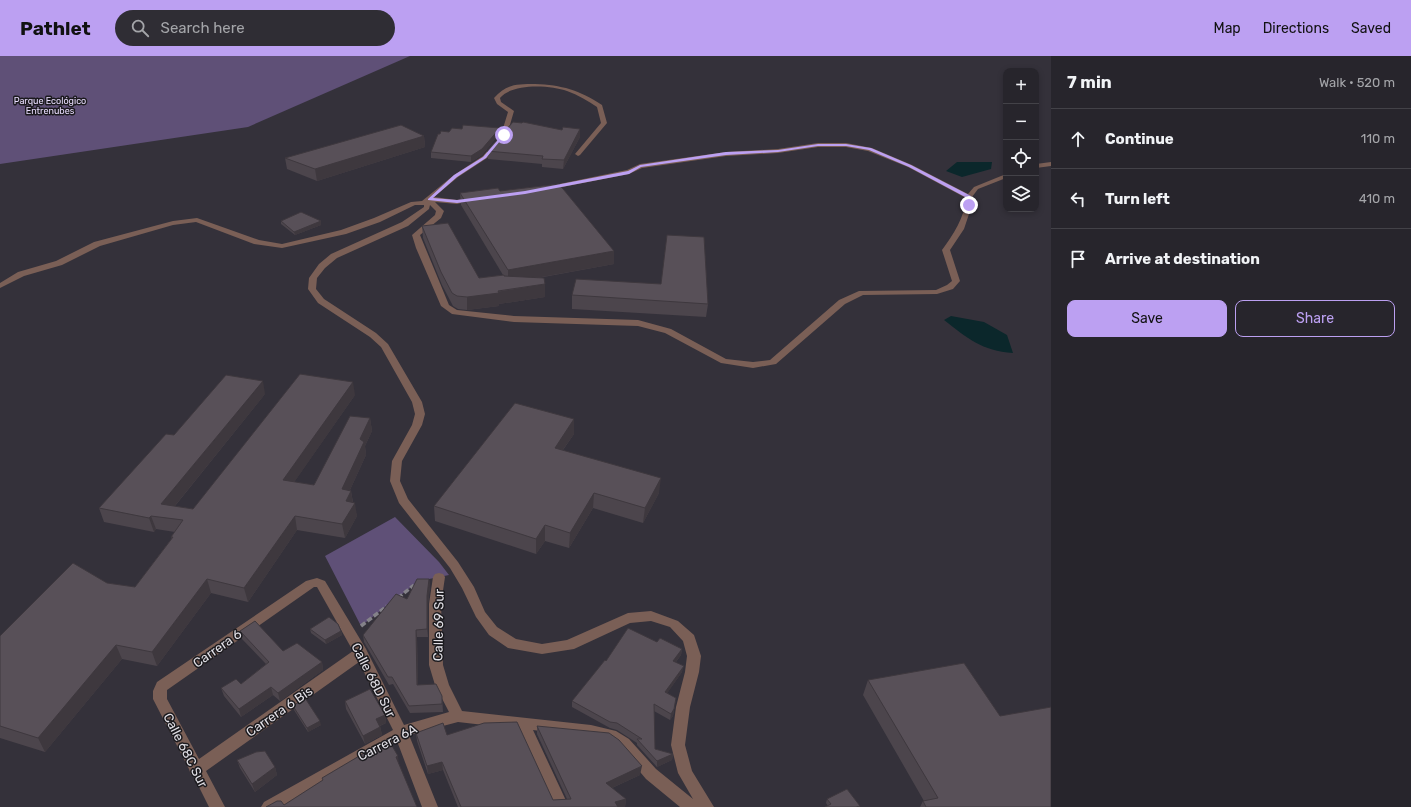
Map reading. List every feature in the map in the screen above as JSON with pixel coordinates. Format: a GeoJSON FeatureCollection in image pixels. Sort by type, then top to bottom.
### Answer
{"type":"FeatureCollection","features":[{"type":"Feature","properties":{"kind":"street"},"geometry":{"type":"LineString","coordinates":[[426,201],[456,176],[485,157],[504,135],[511,111],[499,103],[497,98],[502,91],[514,88],[548,86],[566,89],[584,95],[600,106],[604,123],[578,154]]}},
{"type":"Feature","properties":{"kind":"street"},"geometry":{"type":"LineString","coordinates":[[540,189],[629,172],[640,166],[726,154],[778,151],[818,145],[846,145],[870,149],[910,166],[969,197]]}},
{"type":"Feature","properties":{"kind":"street"},"geometry":{"type":"LineString","coordinates":[[1039,166],[1051,164]]}},
{"type":"Feature","properties":{"kind":"street"},"geometry":{"type":"LineString","coordinates":[[426,201],[440,211],[438,216],[416,235],[420,248],[445,306],[455,312],[514,319],[638,323],[668,331],[724,362],[753,365],[773,362],[842,302],[862,293],[937,292],[950,287],[956,281],[946,250],[960,229],[969,205],[969,197],[976,188],[1003,177]]}},
{"type":"Feature","properties":{"kind":"street"},"geometry":{"type":"LineString","coordinates":[[0,286],[21,274],[59,263],[97,244],[173,222],[197,220],[257,242],[282,246],[343,232],[377,220],[414,203],[426,201],[457,202],[480,198]]}},
{"type":"Feature","properties":{"kind":"street"},"geometry":{"type":"LineString","coordinates":[[426,201],[428,206],[427,208],[405,224],[334,256],[322,266],[313,278],[312,289],[321,301],[373,334],[385,346],[417,402],[420,414],[417,425],[397,461],[395,481],[403,500],[454,565],[468,587],[480,614],[493,631],[513,644],[542,649],[570,645],[628,618],[651,616],[674,624],[689,638],[694,656],[692,672],[683,707],[678,745],[685,774],[706,807]]}},
{"type":"Feature","properties":{"kind":"street","name":"Calle 69 Sur"},"geometry":{"type":"LineString","coordinates":[[439,577],[435,604],[436,664],[442,685],[458,716]]}},
{"type":"Feature","properties":{"kind":"street","name":"Calle 68D Sur"},"geometry":{"type":"LineString","coordinates":[[317,582],[321,584],[361,653],[401,732],[430,807]]}},
{"type":"Feature","properties":{"kind":"street","name":"Carrera 6"},"geometry":{"type":"LineString","coordinates":[[160,691],[162,686],[169,681],[310,584],[317,582]]}},
{"type":"Feature","properties":{"kind":"street","name":"Carrera 6 Bis"},"geometry":{"type":"LineString","coordinates":[[196,770],[361,653]]}},
{"type":"Feature","properties":{"kind":"street","name":"Calle 68C Sur"},"geometry":{"type":"LineString","coordinates":[[160,691],[160,699],[196,770],[217,807]]}},
{"type":"Feature","properties":{"kind":"street","name":"Carrera 6A"},"geometry":{"type":"LineString","coordinates":[[269,807],[401,732],[458,716],[591,731],[611,735],[624,743],[651,774],[691,807]]}},
{"type":"Feature","properties":{"kind":"street"},"geometry":{"type":"LineString","coordinates":[[523,724],[561,807]]}},
{"type":"Feature","properties":{"kind":"path"},"geometry":{"type":"LineString","coordinates":[[396,600],[420,581],[439,577]]}},
{"type":"Feature","properties":{"kind":"path"},"geometry":{"type":"LineString","coordinates":[[350,634],[390,604]]}},
{"type":"Feature","properties":{"kind":"green space","name":"Parque Ecológico Entrenubes"},"geometry":{"type":"Polygon","coordinates":[[[0,56],[410,56],[248,127],[0,164],[0,56]]]}},
{"type":"Feature","properties":{"kind":"green space"},"geometry":{"type":"Polygon","coordinates":[[[395,517],[439,562],[449,575],[419,581],[361,626],[325,556],[395,517]]]}},
{"type":"Feature","properties":{"kind":"shaded area"},"geometry":{"type":"Polygon","coordinates":[[[957,162],[992,162],[991,169],[962,177],[946,171],[957,162]]]}},
{"type":"Feature","properties":{"kind":"shaded area"},"geometry":{"type":"Polygon","coordinates":[[[951,316],[984,322],[1007,335],[1013,353],[992,350],[968,338],[944,320],[951,316]]]}},
{"type":"Feature","properties":{"kind":"building"},"geometry":{"type":"Polygon","coordinates":[[[513,122],[523,122],[562,130],[563,127],[580,129],[564,160],[542,159],[543,156],[487,151],[513,122]]]}},
{"type":"Feature","properties":{"kind":"building"},"geometry":{"type":"Polygon","coordinates":[[[401,125],[424,136],[315,169],[285,158],[401,125]]]}},
{"type":"Feature","properties":{"kind":"building"},"geometry":{"type":"Polygon","coordinates":[[[463,125],[500,128],[482,149],[471,156],[431,152],[438,134],[440,134],[441,131],[449,132],[452,128],[462,129],[463,125]]]}},
{"type":"Feature","properties":{"kind":"building"},"geometry":{"type":"Polygon","coordinates":[[[559,184],[614,251],[508,270],[460,193],[498,188],[500,191],[559,184]]]}},
{"type":"Feature","properties":{"kind":"building"},"geometry":{"type":"Polygon","coordinates":[[[301,212],[321,221],[294,232],[281,221],[301,212]]]}},
{"type":"Feature","properties":{"kind":"building"},"geometry":{"type":"Polygon","coordinates":[[[448,223],[479,278],[504,275],[544,278],[545,284],[498,291],[499,293],[467,297],[457,296],[452,293],[441,272],[422,226],[448,223]]]}},
{"type":"Feature","properties":{"kind":"building"},"geometry":{"type":"Polygon","coordinates":[[[667,235],[704,237],[708,304],[572,295],[576,279],[661,284],[667,235]]]}},
{"type":"Feature","properties":{"kind":"building"},"geometry":{"type":"Polygon","coordinates":[[[300,374],[353,382],[283,480],[314,485],[350,416],[370,418],[360,439],[364,442],[342,489],[351,491],[346,501],[355,503],[342,524],[295,516],[244,588],[207,579],[152,652],[116,645],[38,738],[0,726],[0,636],[73,563],[107,583],[135,587],[173,537],[171,537],[183,520],[151,516],[149,518],[99,508],[166,434],[174,435],[226,375],[263,381],[161,504],[193,509],[300,374]]]}},
{"type":"Feature","properties":{"kind":"building"},"geometry":{"type":"Polygon","coordinates":[[[515,403],[574,419],[555,448],[661,478],[645,508],[594,493],[570,533],[545,525],[536,539],[434,506],[515,403]]]}},
{"type":"Feature","properties":{"kind":"building"},"geometry":{"type":"Polygon","coordinates":[[[417,579],[429,579],[427,596],[427,629],[416,630],[417,685],[436,684],[442,696],[442,704],[409,706],[392,677],[388,677],[363,635],[396,594],[407,599],[417,579]]]}},
{"type":"Feature","properties":{"kind":"building"},"geometry":{"type":"Polygon","coordinates":[[[329,617],[338,624],[341,631],[325,640],[310,629],[329,617]]]}},
{"type":"Feature","properties":{"kind":"building"},"geometry":{"type":"Polygon","coordinates":[[[255,621],[283,651],[297,643],[322,662],[278,693],[271,687],[239,709],[221,688],[236,679],[241,684],[269,662],[240,631],[255,621]]]}},
{"type":"Feature","properties":{"kind":"building"},"geometry":{"type":"Polygon","coordinates":[[[628,628],[657,642],[660,638],[682,649],[673,661],[684,666],[665,692],[676,698],[674,709],[671,714],[654,704],[655,749],[673,754],[657,761],[637,739],[642,739],[617,723],[610,722],[572,701],[605,660],[606,661],[628,628]]]}},
{"type":"Feature","properties":{"kind":"building"},"geometry":{"type":"Polygon","coordinates":[[[964,663],[1000,716],[1051,707],[1051,807],[926,807],[923,801],[938,798],[868,680],[964,663]]]}},
{"type":"Feature","properties":{"kind":"building"},"geometry":{"type":"Polygon","coordinates":[[[370,689],[385,715],[376,719],[380,727],[363,736],[345,701],[370,689]]]}},
{"type":"Feature","properties":{"kind":"building"},"geometry":{"type":"Polygon","coordinates":[[[305,698],[320,721],[307,728],[293,706],[305,698]]]}},
{"type":"Feature","properties":{"kind":"building"},"geometry":{"type":"Polygon","coordinates":[[[517,722],[553,800],[571,799],[537,726],[609,733],[619,740],[642,766],[606,783],[626,799],[615,802],[618,807],[461,807],[442,762],[427,766],[416,733],[443,723],[447,735],[484,723],[517,722]]]}},
{"type":"Feature","properties":{"kind":"building"},"geometry":{"type":"Polygon","coordinates":[[[388,739],[398,756],[396,757],[417,807],[266,807],[277,801],[281,801],[284,805],[323,780],[322,778],[388,739]]]}},
{"type":"Feature","properties":{"kind":"building"},"geometry":{"type":"Polygon","coordinates":[[[265,751],[275,767],[252,784],[237,760],[256,752],[265,751]]]}},
{"type":"Feature","properties":{"kind":"building"},"geometry":{"type":"Polygon","coordinates":[[[847,789],[860,806],[825,807],[831,804],[827,799],[847,789]]]}},
{"type":"Feature","properties":{"kind":"route"},"geometry":{"type":"LineString","coordinates":[[504,135],[485,157],[456,176],[429,200],[457,202],[525,192],[629,172],[640,166],[726,154],[778,151],[818,145],[846,145],[870,149],[910,166],[969,197],[969,205]]}}]}
